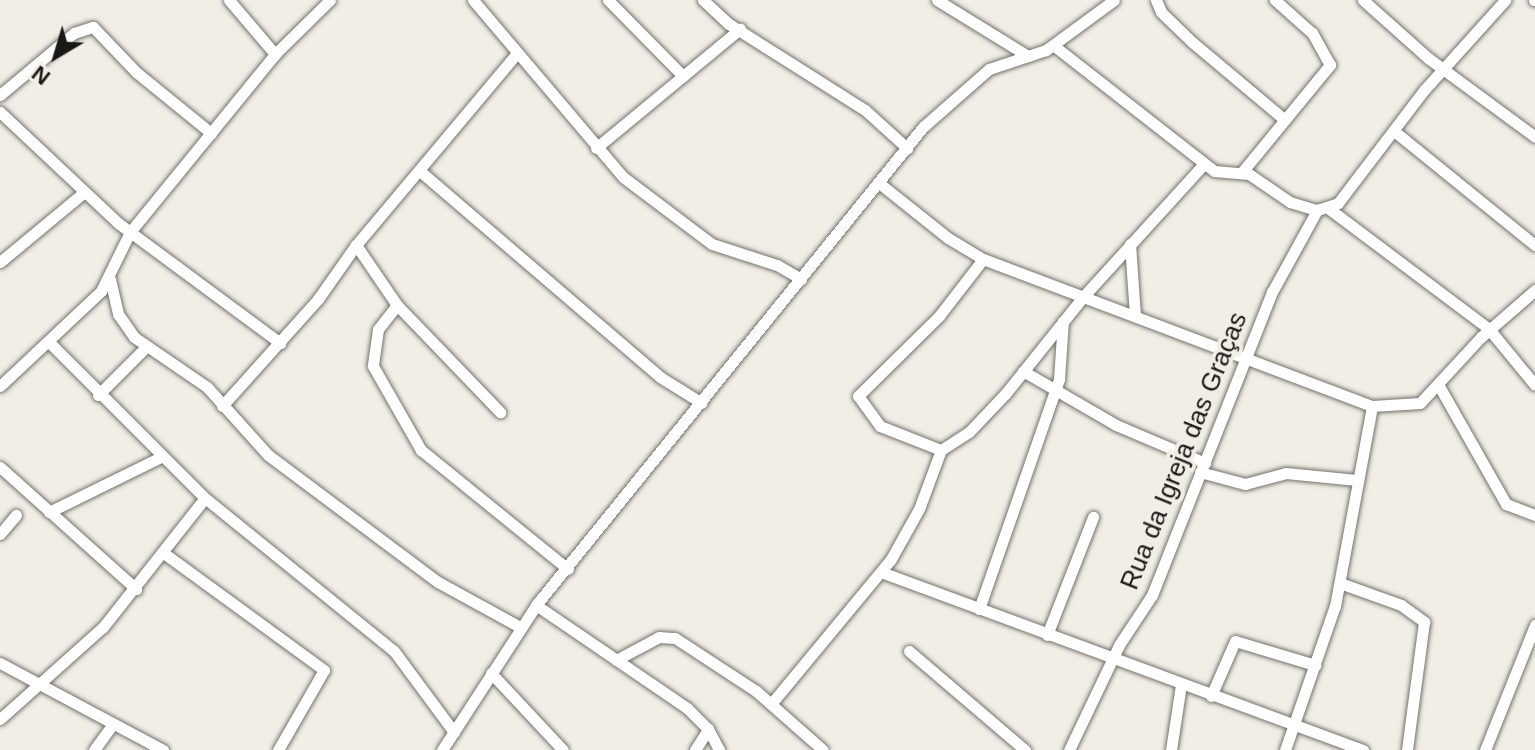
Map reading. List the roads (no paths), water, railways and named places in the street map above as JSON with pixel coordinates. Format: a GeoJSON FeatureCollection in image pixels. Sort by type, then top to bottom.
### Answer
{"type":"FeatureCollection","features":[{"type":"Feature","properties":{"kind":"street"},"geometry":{"type":"LineString","coordinates":[[229,0],[275,54]]}},
{"type":"Feature","properties":{"kind":"street"},"geometry":{"type":"LineString","coordinates":[[0,386],[49,342],[110,279],[130,232],[275,54],[330,0]]}},
{"type":"Feature","properties":{"kind":"street"},"geometry":{"type":"LineString","coordinates":[[473,0],[623,177],[712,244],[768,261],[801,279]]}},
{"type":"Feature","properties":{"kind":"street"},"geometry":{"type":"LineString","coordinates":[[608,0],[683,76]]}},
{"type":"Feature","properties":{"kind":"street"},"geometry":{"type":"LineString","coordinates":[[703,0],[740,29],[865,110],[907,148]]}},
{"type":"Feature","properties":{"kind":"street"},"geometry":{"type":"LineString","coordinates":[[937,0],[1016,52],[1032,57]]}},
{"type":"Feature","properties":{"kind":"street"},"geometry":{"type":"LineString","coordinates":[[442,750],[536,605],[907,148],[979,76],[1032,57],[1114,0]]}},
{"type":"Feature","properties":{"kind":"street"},"geometry":{"type":"LineString","coordinates":[[1156,0],[1161,12],[1192,42],[1285,120]]}},
{"type":"Feature","properties":{"kind":"street"},"geometry":{"type":"LineString","coordinates":[[1242,172],[1330,61],[1312,33],[1275,0]]}},
{"type":"Feature","properties":{"kind":"street","name":"Rua da Igreja das Graças"},"geometry":{"type":"LineString","coordinates":[[1069,750],[1112,659],[1152,595],[1282,270],[1323,209],[1505,0]]}},
{"type":"Feature","properties":{"kind":"street"},"geometry":{"type":"LineString","coordinates":[[1367,1],[1444,71],[1535,137]]}},
{"type":"Feature","properties":{"kind":"street"},"geometry":{"type":"LineString","coordinates":[[0,95],[74,33],[93,27],[136,72],[211,133]]}},
{"type":"Feature","properties":{"kind":"street"},"geometry":{"type":"LineString","coordinates":[[596,148],[740,29]]}},
{"type":"Feature","properties":{"kind":"street"},"geometry":{"type":"LineString","coordinates":[[1053,45],[1214,171],[1242,172],[1298,206],[1323,209],[1489,329],[1535,385]]}},
{"type":"Feature","properties":{"kind":"street"},"geometry":{"type":"LineString","coordinates":[[222,406],[280,343],[356,245],[421,172],[517,53]]}},
{"type":"Feature","properties":{"kind":"street"},"geometry":{"type":"LineString","coordinates":[[0,112],[83,193],[130,232],[280,343]]}},
{"type":"Feature","properties":{"kind":"street"},"geometry":{"type":"LineString","coordinates":[[1394,131],[1535,245]]}},
{"type":"Feature","properties":{"kind":"street"},"geometry":{"type":"LineString","coordinates":[[771,704],[881,572],[919,509],[941,450],[969,432],[1082,298],[1204,164]]}},
{"type":"Feature","properties":{"kind":"street"},"geometry":{"type":"LineString","coordinates":[[421,172],[660,377],[702,403]]}},
{"type":"Feature","properties":{"kind":"street"},"geometry":{"type":"LineString","coordinates":[[879,183],[948,238],[983,259],[1135,315],[1245,361],[1372,406],[1410,407],[1439,386],[1489,329],[1535,290]]}},
{"type":"Feature","properties":{"kind":"street"},"geometry":{"type":"LineString","coordinates":[[0,262],[83,193]]}},
{"type":"Feature","properties":{"kind":"street"},"geometry":{"type":"LineString","coordinates":[[1130,244],[1135,315]]}},
{"type":"Feature","properties":{"kind":"street"},"geometry":{"type":"LineString","coordinates":[[356,245],[397,305],[500,412]]}},
{"type":"Feature","properties":{"kind":"street"},"geometry":{"type":"LineString","coordinates":[[941,450],[880,426],[858,396],[939,316],[983,259]]}},
{"type":"Feature","properties":{"kind":"street"},"geometry":{"type":"LineString","coordinates":[[110,279],[118,314],[146,347],[197,380],[257,446],[381,542],[520,627]]}},
{"type":"Feature","properties":{"kind":"street"},"geometry":{"type":"LineString","coordinates":[[397,305],[378,329],[373,366],[421,450],[568,569]]}},
{"type":"Feature","properties":{"kind":"street"},"geometry":{"type":"LineString","coordinates":[[979,609],[1055,390],[1063,321]]}},
{"type":"Feature","properties":{"kind":"street"},"geometry":{"type":"LineString","coordinates":[[49,342],[98,395],[205,498],[324,599],[394,651],[454,732]]}},
{"type":"Feature","properties":{"kind":"street"},"geometry":{"type":"LineString","coordinates":[[98,395],[146,347]]}},
{"type":"Feature","properties":{"kind":"street"},"geometry":{"type":"LineString","coordinates":[[1023,371],[1116,425],[1203,468],[1245,484],[1286,473],[1357,480]]}},
{"type":"Feature","properties":{"kind":"street"},"geometry":{"type":"LineString","coordinates":[[1439,386],[1506,504],[1535,515]]}},
{"type":"Feature","properties":{"kind":"street"},"geometry":{"type":"LineString","coordinates":[[1285,750],[1340,583],[1372,406]]}},
{"type":"Feature","properties":{"kind":"street"},"geometry":{"type":"LineString","coordinates":[[49,512],[161,457]]}},
{"type":"Feature","properties":{"kind":"street"},"geometry":{"type":"LineString","coordinates":[[0,467],[136,589]]}},
{"type":"Feature","properties":{"kind":"street"},"geometry":{"type":"LineString","coordinates":[[0,719],[41,685],[136,589],[205,498]]}},
{"type":"Feature","properties":{"kind":"street"},"geometry":{"type":"LineString","coordinates":[[0,534],[16,515]]}},
{"type":"Feature","properties":{"kind":"street"},"geometry":{"type":"LineString","coordinates":[[1047,635],[1093,517]]}},
{"type":"Feature","properties":{"kind":"street"},"geometry":{"type":"LineString","coordinates":[[165,554],[324,670],[278,750]]}},
{"type":"Feature","properties":{"kind":"street"},"geometry":{"type":"LineString","coordinates":[[881,572],[1363,750]]}},
{"type":"Feature","properties":{"kind":"street"},"geometry":{"type":"LineString","coordinates":[[1340,583],[1401,605],[1424,622],[1407,750]]}},
{"type":"Feature","properties":{"kind":"street"},"geometry":{"type":"LineString","coordinates":[[536,605],[687,708],[708,729],[719,750]]}},
{"type":"Feature","properties":{"kind":"street"},"geometry":{"type":"LineString","coordinates":[[1485,750],[1535,625]]}},
{"type":"Feature","properties":{"kind":"street"},"geometry":{"type":"LineString","coordinates":[[616,660],[653,639],[675,638],[771,704],[823,750]]}},
{"type":"Feature","properties":{"kind":"street"},"geometry":{"type":"LineString","coordinates":[[1211,696],[1235,641],[1315,665]]}},
{"type":"Feature","properties":{"kind":"street"},"geometry":{"type":"LineString","coordinates":[[909,651],[1025,750]]}},
{"type":"Feature","properties":{"kind":"street"},"geometry":{"type":"LineString","coordinates":[[0,663],[163,750]]}},
{"type":"Feature","properties":{"kind":"street"},"geometry":{"type":"LineString","coordinates":[[491,673],[563,750]]}},
{"type":"Feature","properties":{"kind":"street"},"geometry":{"type":"LineString","coordinates":[[1171,750],[1181,685]]}},
{"type":"Feature","properties":{"kind":"street"},"geometry":{"type":"LineString","coordinates":[[94,750],[113,724]]}},
{"type":"Feature","properties":{"kind":"street"},"geometry":{"type":"LineString","coordinates":[[695,750],[708,729]]}}]}
